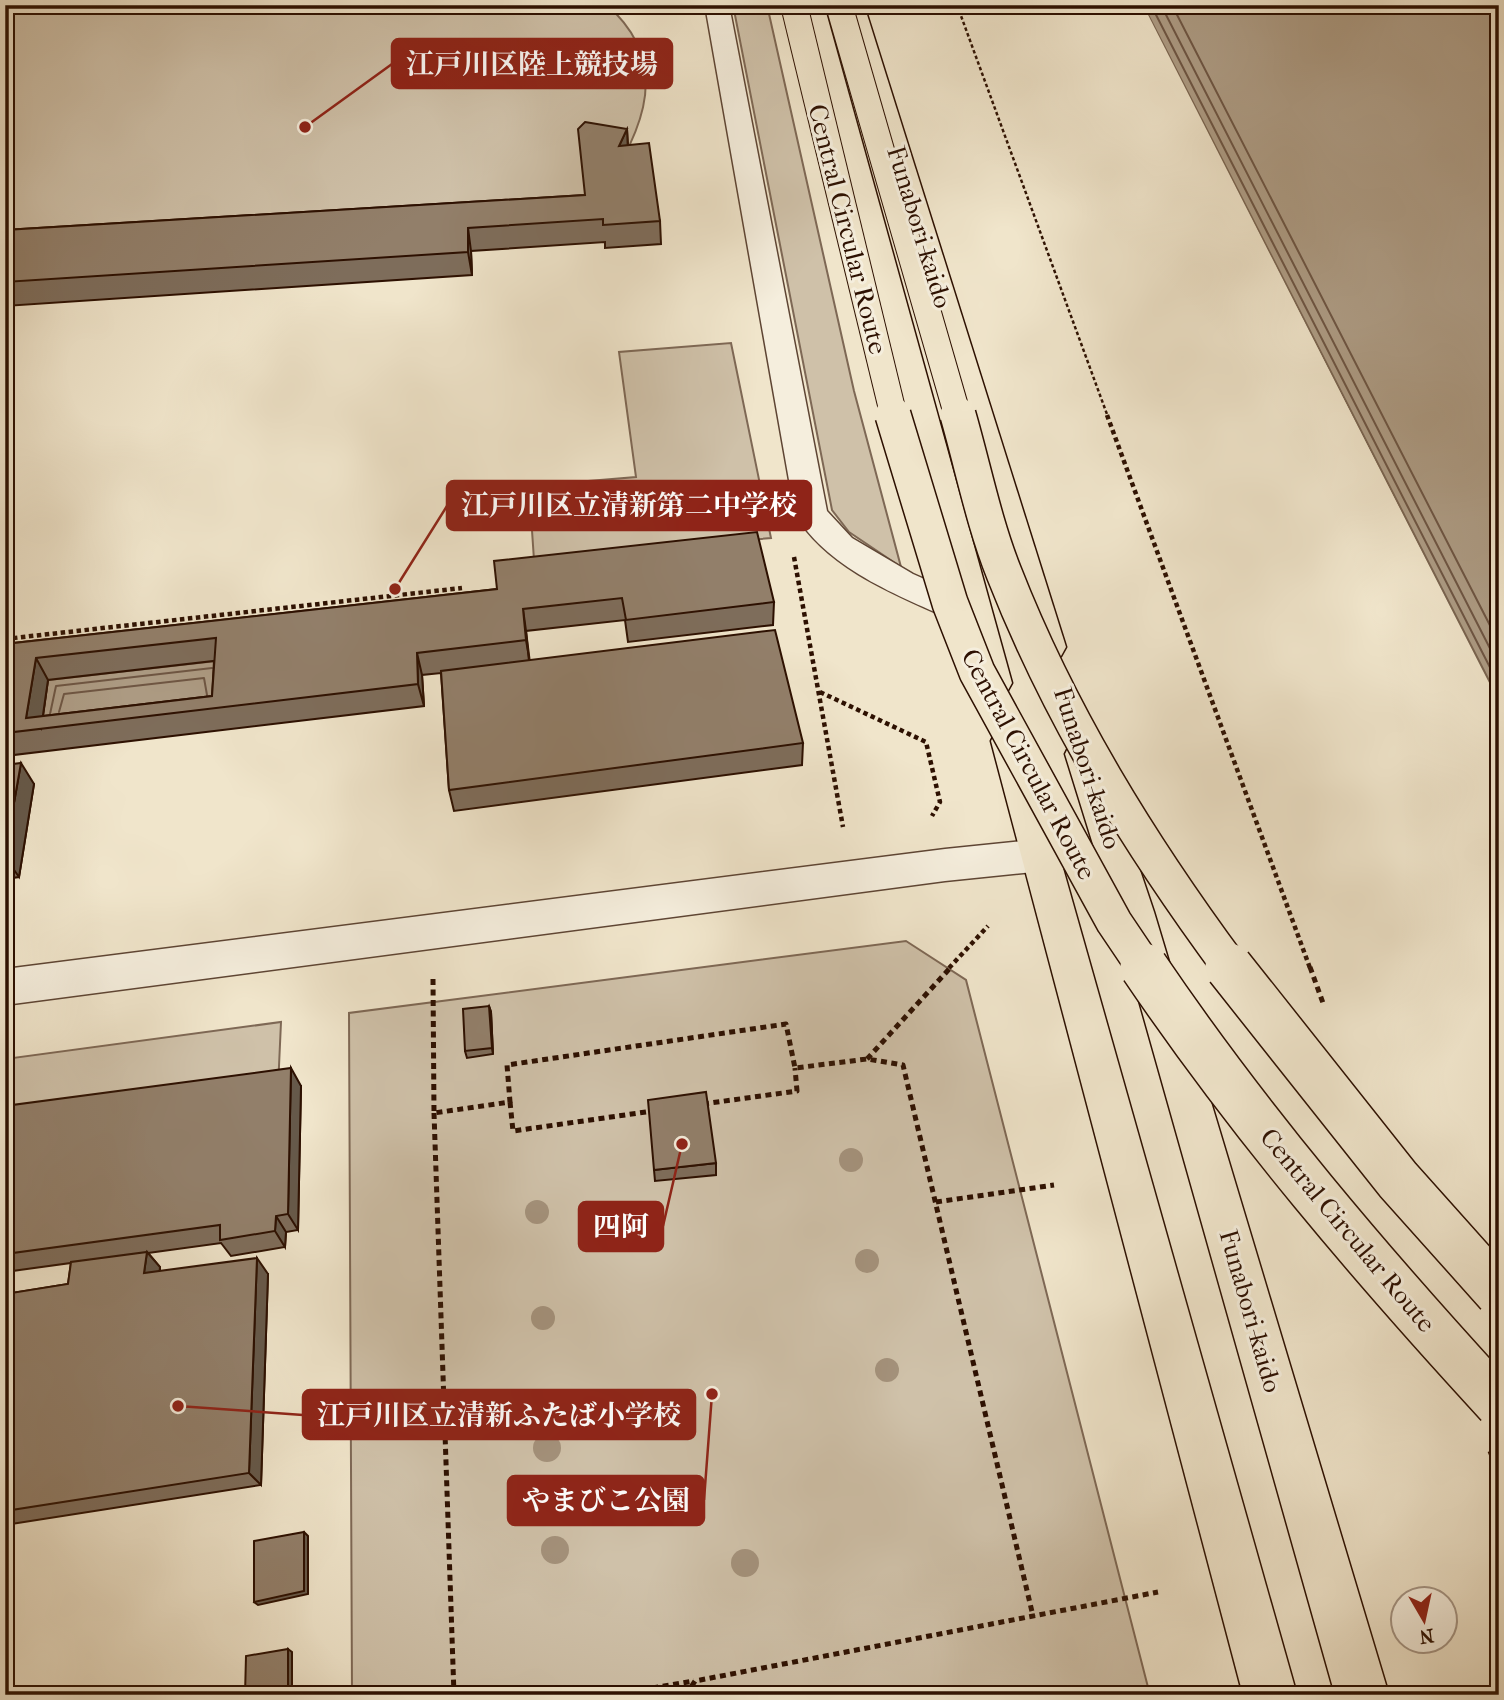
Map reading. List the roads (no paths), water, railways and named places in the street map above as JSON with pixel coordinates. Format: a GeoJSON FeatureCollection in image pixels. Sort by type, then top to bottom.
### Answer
{"type":"FeatureCollection","features":[{"type":"Feature","properties":{"kind":"main road","name":"Central Circular Route"},"geometry":{"type":"LineString","coordinates":[[794,5],[899,439],[950,603],[977,672],[1114,922],[1202,1053],[1403,1300],[1499,1404]]}},
{"type":"Feature","properties":{"kind":"main road","name":"Funabori-kaido"},"geometry":{"type":"LineString","coordinates":[[812,5],[1039,855],[1270,1695]]}},
{"type":"Feature","properties":{"kind":"main road","name":"Central Circular Route"},"geometry":{"type":"LineString","coordinates":[[839,5],[1003,571],[1049,677],[1105,784],[1178,897],[1268,1019],[1389,1170],[1499,1293]]}},
{"type":"Feature","properties":{"kind":"main road","name":"Funabori-kaido"},"geometry":{"type":"LineString","coordinates":[[852,5],[1037,612],[1114,848],[1362,1695]]}},
{"type":"Feature","properties":{"kind":"street"},"geometry":{"type":"LineString","coordinates":[[717,5],[811,514],[840,546],[901,582],[976,617]]}},
{"type":"Feature","properties":{"kind":"street"},"geometry":{"type":"LineString","coordinates":[[5,987],[1039,855],[1114,848]]}},
{"type":"Feature","properties":{"kind":"water"},"geometry":{"type":"Polygon","coordinates":[[[1143,5],[1499,5],[1499,700],[1143,5]]]}},
{"type":"Feature","properties":{"kind":"water"},"geometry":{"type":"Polygon","coordinates":[[[225,660],[221,718],[39,740],[48,680],[225,660]]]}},
{"type":"Feature","properties":{"kind":"place","name":"江戸川区陸上競技場"},"geometry":{"type":"Point","coordinates":[305,127]}},
{"type":"Feature","properties":{"kind":"place","name":"江戸川区立清新第二中学校"},"geometry":{"type":"Point","coordinates":[395,589]}},
{"type":"Feature","properties":{"kind":"place","name":"四阿"},"geometry":{"type":"Point","coordinates":[682,1144]}},
{"type":"Feature","properties":{"kind":"place","name":"やまびこ公園"},"geometry":{"type":"Point","coordinates":[712,1394]}},
{"type":"Feature","properties":{"kind":"place","name":"江戸川区立清新ふたば小学校"},"geometry":{"type":"Point","coordinates":[178,1406]}}]}
